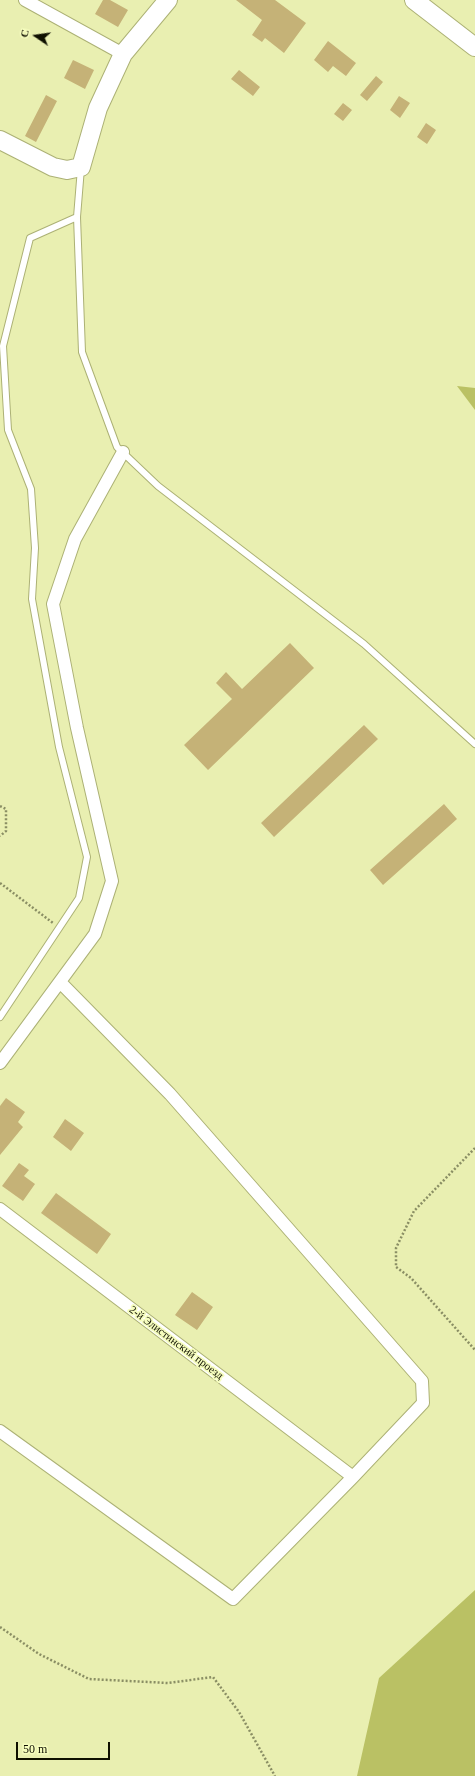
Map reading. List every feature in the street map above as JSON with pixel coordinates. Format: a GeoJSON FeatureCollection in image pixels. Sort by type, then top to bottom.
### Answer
{"type":"FeatureCollection","features":[{"type":"Feature","properties":{"kind":"street"},"geometry":{"type":"LineString","coordinates":[[26,0],[123,54]]}},
{"type":"Feature","properties":{"kind":"street"},"geometry":{"type":"LineString","coordinates":[[0,140],[53,166],[67,170],[81,167],[98,108],[123,54],[168,0]]}},
{"type":"Feature","properties":{"kind":"street"},"geometry":{"type":"LineString","coordinates":[[414,0],[475,47]]}},
{"type":"Feature","properties":{"kind":"street"},"geometry":{"type":"LineString","coordinates":[[0,1063],[95,934],[112,881],[77,728],[53,604],[75,539],[123,452]]}},
{"type":"Feature","properties":{"kind":"street"},"geometry":{"type":"LineString","coordinates":[[0,1431],[233,1599],[353,1477],[423,1403],[422,1381],[170,1094],[60,982]]}},
{"type":"Feature","properties":{"kind":"street","name":"2-й Элистинский проезд"},"geometry":{"type":"LineString","coordinates":[[0,1209],[353,1477]]}},
{"type":"Feature","properties":{"kind":"lane"},"geometry":{"type":"LineString","coordinates":[[81,167],[78,217],[82,352],[117,447],[158,486],[364,644],[475,744]]}},
{"type":"Feature","properties":{"kind":"lane"},"geometry":{"type":"LineString","coordinates":[[0,1016],[80,898],[86,857],[59,748],[32,599],[35,548],[32,488],[8,430],[3,346],[30,238],[78,217]]}},
{"type":"Feature","properties":{"kind":"path"},"geometry":{"type":"LineString","coordinates":[[0,806],[6,809],[6,831],[0,836]]}},
{"type":"Feature","properties":{"kind":"path"},"geometry":{"type":"LineString","coordinates":[[0,883],[59,928]]}},
{"type":"Feature","properties":{"kind":"path"},"geometry":{"type":"LineString","coordinates":[[475,1148],[414,1211],[396,1248],[396,1267],[412,1278],[475,1350]]}},
{"type":"Feature","properties":{"kind":"path"},"geometry":{"type":"LineString","coordinates":[[0,1627],[39,1654],[88,1680],[168,1683],[213,1677],[240,1712],[275,1776]]}},
{"type":"Feature","properties":{"kind":"green space"},"geometry":{"type":"Polygon","coordinates":[[[457,386],[475,388],[475,410],[457,386]]]}},
{"type":"Feature","properties":{"kind":"green space"},"geometry":{"type":"Polygon","coordinates":[[[475,1590],[475,1776],[357,1776],[379,1678],[475,1590]]]}},
{"type":"Feature","properties":{"kind":"building"},"geometry":{"type":"Polygon","coordinates":[[[103,0],[110,0],[128,10],[118,27],[95,14],[103,0]]]}},
{"type":"Feature","properties":{"kind":"building"},"geometry":{"type":"Polygon","coordinates":[[[236,0],[275,0],[306,23],[284,53],[265,38],[262,42],[252,35],[262,20],[236,0]]]}},
{"type":"Feature","properties":{"kind":"building"},"geometry":{"type":"Polygon","coordinates":[[[328,41],[356,63],[346,76],[333,66],[328,72],[314,60],[328,41]]]}},
{"type":"Feature","properties":{"kind":"building"},"geometry":{"type":"Polygon","coordinates":[[[73,60],[94,70],[85,89],[64,78],[73,60]]]}},
{"type":"Feature","properties":{"kind":"building"},"geometry":{"type":"Polygon","coordinates":[[[239,70],[260,87],[253,96],[231,79],[239,70]]]}},
{"type":"Feature","properties":{"kind":"building"},"geometry":{"type":"Polygon","coordinates":[[[376,76],[383,82],[367,101],[360,95],[376,76]]]}},
{"type":"Feature","properties":{"kind":"building"},"geometry":{"type":"Polygon","coordinates":[[[46,95],[57,101],[36,142],[25,136],[46,95]]]}},
{"type":"Feature","properties":{"kind":"building"},"geometry":{"type":"Polygon","coordinates":[[[399,96],[410,103],[400,118],[390,110],[399,96]]]}},
{"type":"Feature","properties":{"kind":"building"},"geometry":{"type":"Polygon","coordinates":[[[343,103],[352,110],[343,121],[334,114],[343,103]]]}},
{"type":"Feature","properties":{"kind":"building"},"geometry":{"type":"Polygon","coordinates":[[[426,123],[436,130],[427,144],[417,137],[426,123]]]}},
{"type":"Feature","properties":{"kind":"building"},"geometry":{"type":"Polygon","coordinates":[[[290,643],[314,668],[208,770],[184,745],[232,699],[216,683],[226,672],[242,689],[290,643]]]}},
{"type":"Feature","properties":{"kind":"building"},"geometry":{"type":"Polygon","coordinates":[[[364,725],[378,739],[274,837],[261,823],[364,725]]]}},
{"type":"Feature","properties":{"kind":"building"},"geometry":{"type":"Polygon","coordinates":[[[444,804],[457,819],[383,885],[370,870],[444,804]]]}},
{"type":"Feature","properties":{"kind":"building"},"geometry":{"type":"Polygon","coordinates":[[[6,1098],[25,1112],[18,1122],[23,1127],[0,1155],[0,1106],[6,1098]]]}},
{"type":"Feature","properties":{"kind":"building"},"geometry":{"type":"Polygon","coordinates":[[[65,1119],[84,1133],[71,1151],[53,1137],[65,1119]]]}},
{"type":"Feature","properties":{"kind":"building"},"geometry":{"type":"Polygon","coordinates":[[[19,1163],[29,1170],[24,1176],[35,1184],[23,1201],[2,1186],[19,1163]]]}},
{"type":"Feature","properties":{"kind":"building"},"geometry":{"type":"Polygon","coordinates":[[[56,1193],[111,1234],[97,1254],[41,1213],[56,1193]]]}},
{"type":"Feature","properties":{"kind":"building"},"geometry":{"type":"Polygon","coordinates":[[[192,1292],[213,1307],[197,1330],[175,1315],[192,1292]]]}}]}
